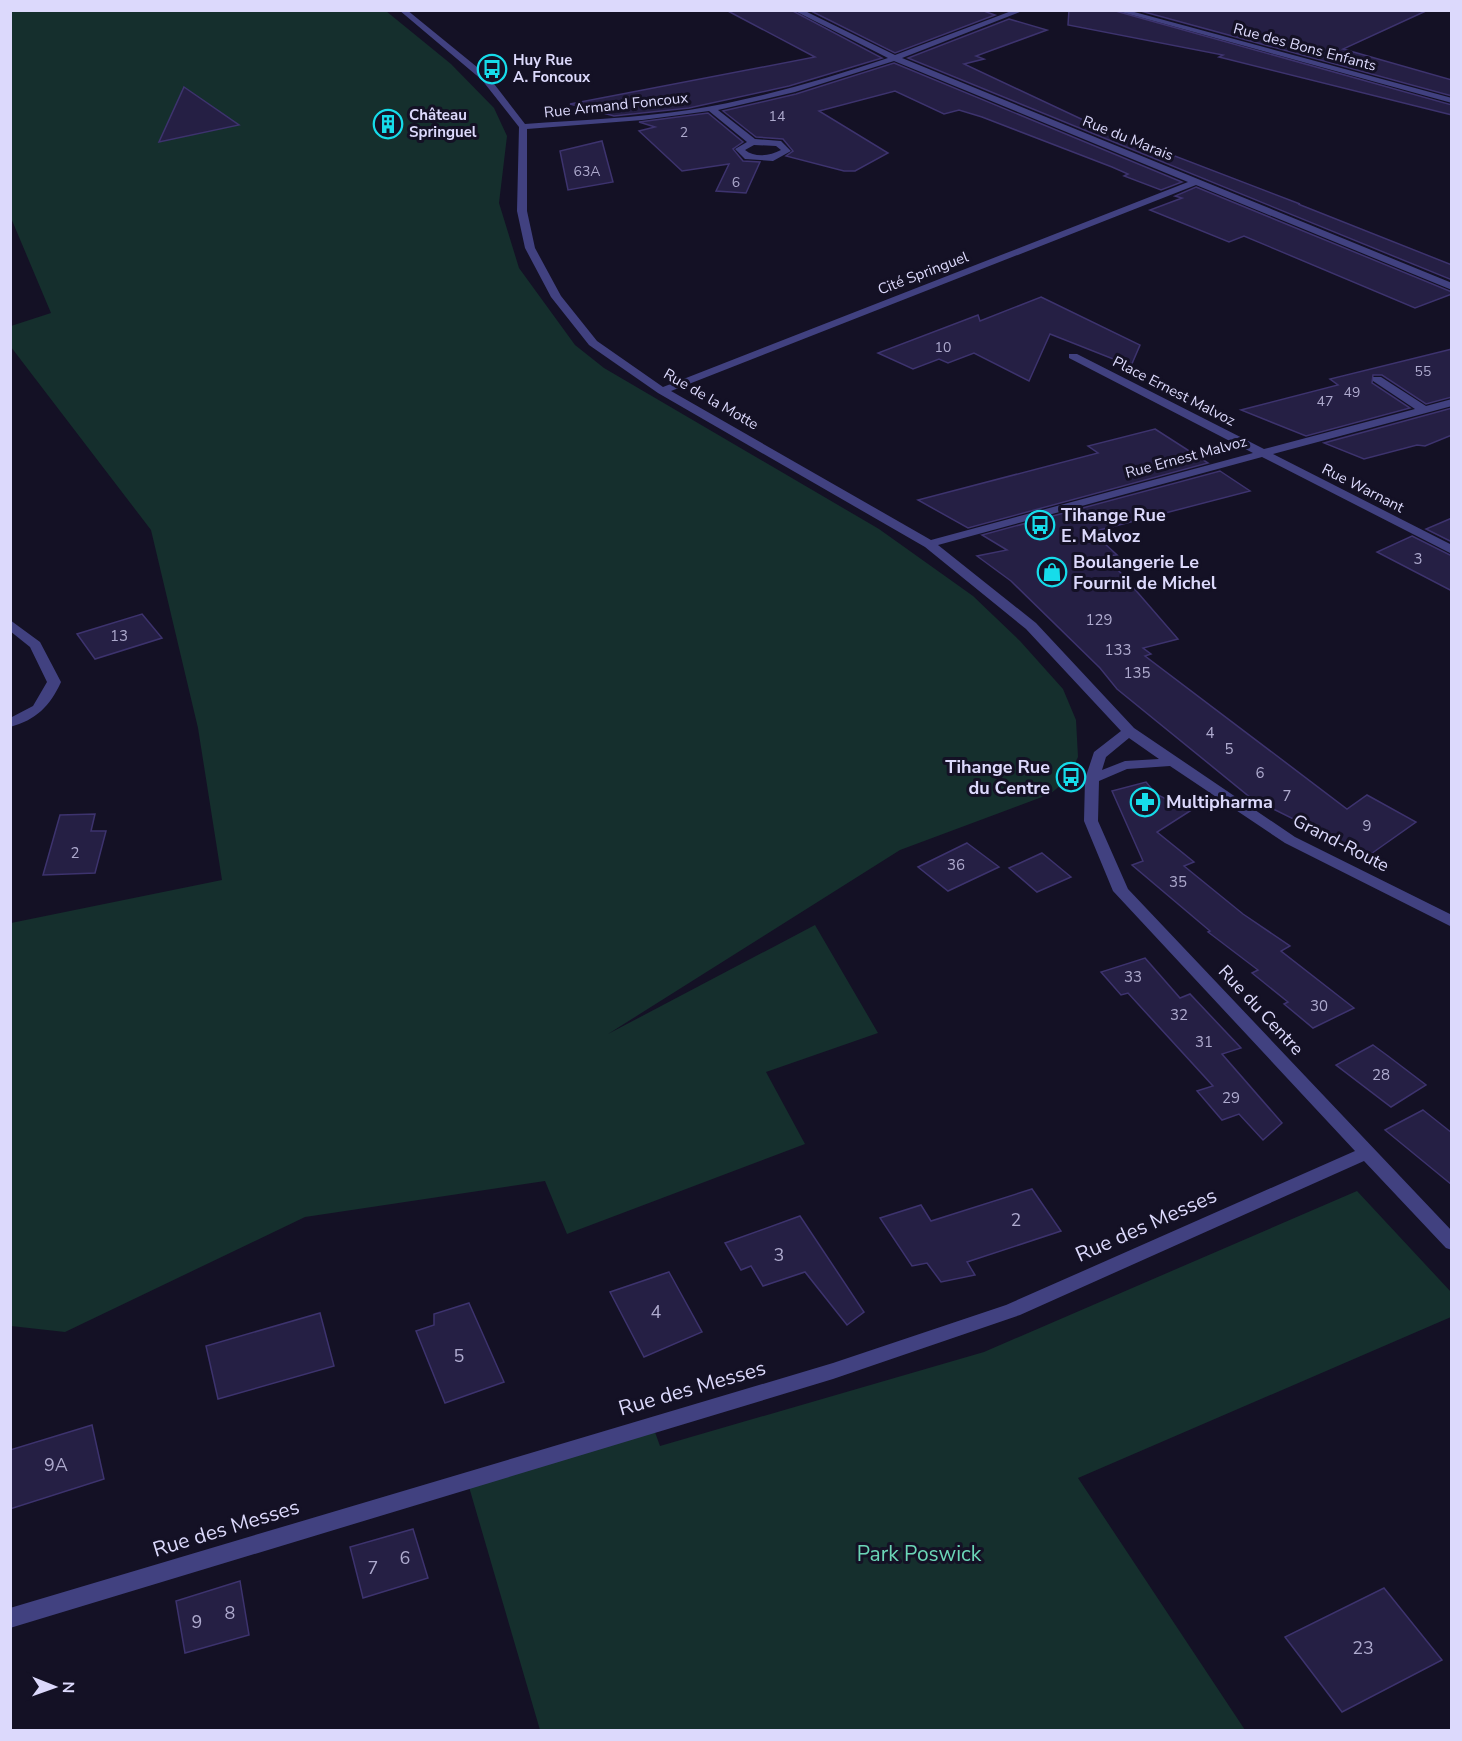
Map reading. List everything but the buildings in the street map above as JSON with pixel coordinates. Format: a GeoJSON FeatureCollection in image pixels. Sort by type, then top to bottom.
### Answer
{"type":"FeatureCollection","features":[{"type":"Feature","properties":{"kind":"street"},"geometry":{"type":"LineString","coordinates":[[402,10],[485,78],[522,127]]}},
{"type":"Feature","properties":{"kind":"street","name":"Rue du Marais"},"geometry":{"type":"LineString","coordinates":[[796,10],[895,58],[1452,287]]}},
{"type":"Feature","properties":{"kind":"street","name":"Rue Armand Foncoux"},"geometry":{"type":"LineString","coordinates":[[522,127],[712,109],[802,88],[895,58],[1022,10]]}},
{"type":"Feature","properties":{"kind":"street","name":"Rue des Bons Enfants"},"geometry":{"type":"LineString","coordinates":[[1117,10],[1452,101]]}},
{"type":"Feature","properties":{"kind":"street","name":"Rue Armand Foncoux"},"geometry":{"type":"LineString","coordinates":[[712,109],[753,142]]}},
{"type":"Feature","properties":{"kind":"street","name":"Rue de la Motte"},"geometry":{"type":"LineString","coordinates":[[522,127],[522,211],[530,248],[556,297],[592,343],[662,391],[929,544],[1031,626],[1129,731]]}},
{"type":"Feature","properties":{"kind":"street","name":"Cité Springuel"},"geometry":{"type":"LineString","coordinates":[[662,391],[1195,182]]}},
{"type":"Feature","properties":{"kind":"street","name":"Place Ernest Malvoz"},"geometry":{"type":"LineString","coordinates":[[1073,356],[1261,452]]}},
{"type":"Feature","properties":{"kind":"street"},"geometry":{"type":"LineString","coordinates":[[1377,379],[1423,409]]}},
{"type":"Feature","properties":{"kind":"street","name":"Rue Ernest Malvoz"},"geometry":{"type":"LineString","coordinates":[[929,544],[1452,402]]}},
{"type":"Feature","properties":{"kind":"street","name":"Rue Warnant"},"geometry":{"type":"LineString","coordinates":[[1261,452],[1452,550]]}},
{"type":"Feature","properties":{"kind":"street"},"geometry":{"type":"LineString","coordinates":[[10,624],[35,645],[54,682],[47,699],[30,717],[10,723]]}},
{"type":"Feature","properties":{"kind":"street","name":"Grand-Route"},"geometry":{"type":"LineString","coordinates":[[1129,731],[1290,840],[1452,922]]}},
{"type":"Feature","properties":{"kind":"street","name":"Rue du Centre"},"geometry":{"type":"LineString","coordinates":[[1129,731],[1099,755],[1092,779],[1091,821],[1121,891],[1452,1243]]}},
{"type":"Feature","properties":{"kind":"street"},"geometry":{"type":"LineString","coordinates":[[1092,779],[1125,765],[1173,762]]}},
{"type":"Feature","properties":{"kind":"street","name":"Rue des Messes"},"geometry":{"type":"LineString","coordinates":[[10,1618],[833,1371],[1002,1314],[1368,1152]]}},
{"type":"Feature","properties":{"kind":"green space"},"geometry":{"type":"Polygon","coordinates":[[[11,11],[386,11],[451,64],[494,108],[507,136],[499,203],[519,268],[575,345],[604,368],[879,529],[973,596],[1020,641],[1063,689],[1076,720],[1078,757],[1067,780],[1050,794],[900,850],[608,1034],[815,925],[878,1033],[766,1072],[805,1144],[567,1234],[545,1181],[305,1217],[65,1332],[11,1326],[11,923],[222,880],[198,728],[151,530],[11,347],[11,326],[51,313],[11,218],[11,11]]]}},
{"type":"Feature","properties":{"kind":"green space","name":"Park Poswick"},"geometry":{"type":"Polygon","coordinates":[[[1357,1191],[1451,1292],[1451,1317],[1078,1478],[1245,1730],[540,1730],[467,1480],[652,1424],[660,1446],[984,1352],[1357,1191]]]}},
{"type":"Feature","properties":{"kind":"place","name":"Huy Rue A. Foncoux"},"geometry":{"type":"Point","coordinates":[492,69]}},
{"type":"Feature","properties":{"kind":"place","name":"Château Springuel"},"geometry":{"type":"Point","coordinates":[388,124]}},
{"type":"Feature","properties":{"kind":"place","name":"Tihange Rue E. Malvoz"},"geometry":{"type":"Point","coordinates":[1040,525]}},
{"type":"Feature","properties":{"kind":"place","name":"Boulangerie Le Fournil de Michel"},"geometry":{"type":"Point","coordinates":[1052,572]}},
{"type":"Feature","properties":{"kind":"place","name":"Tihange Rue du Centre"},"geometry":{"type":"Point","coordinates":[1071,777]}},
{"type":"Feature","properties":{"kind":"place","name":"Multipharma"},"geometry":{"type":"Point","coordinates":[1145,802]}}]}
